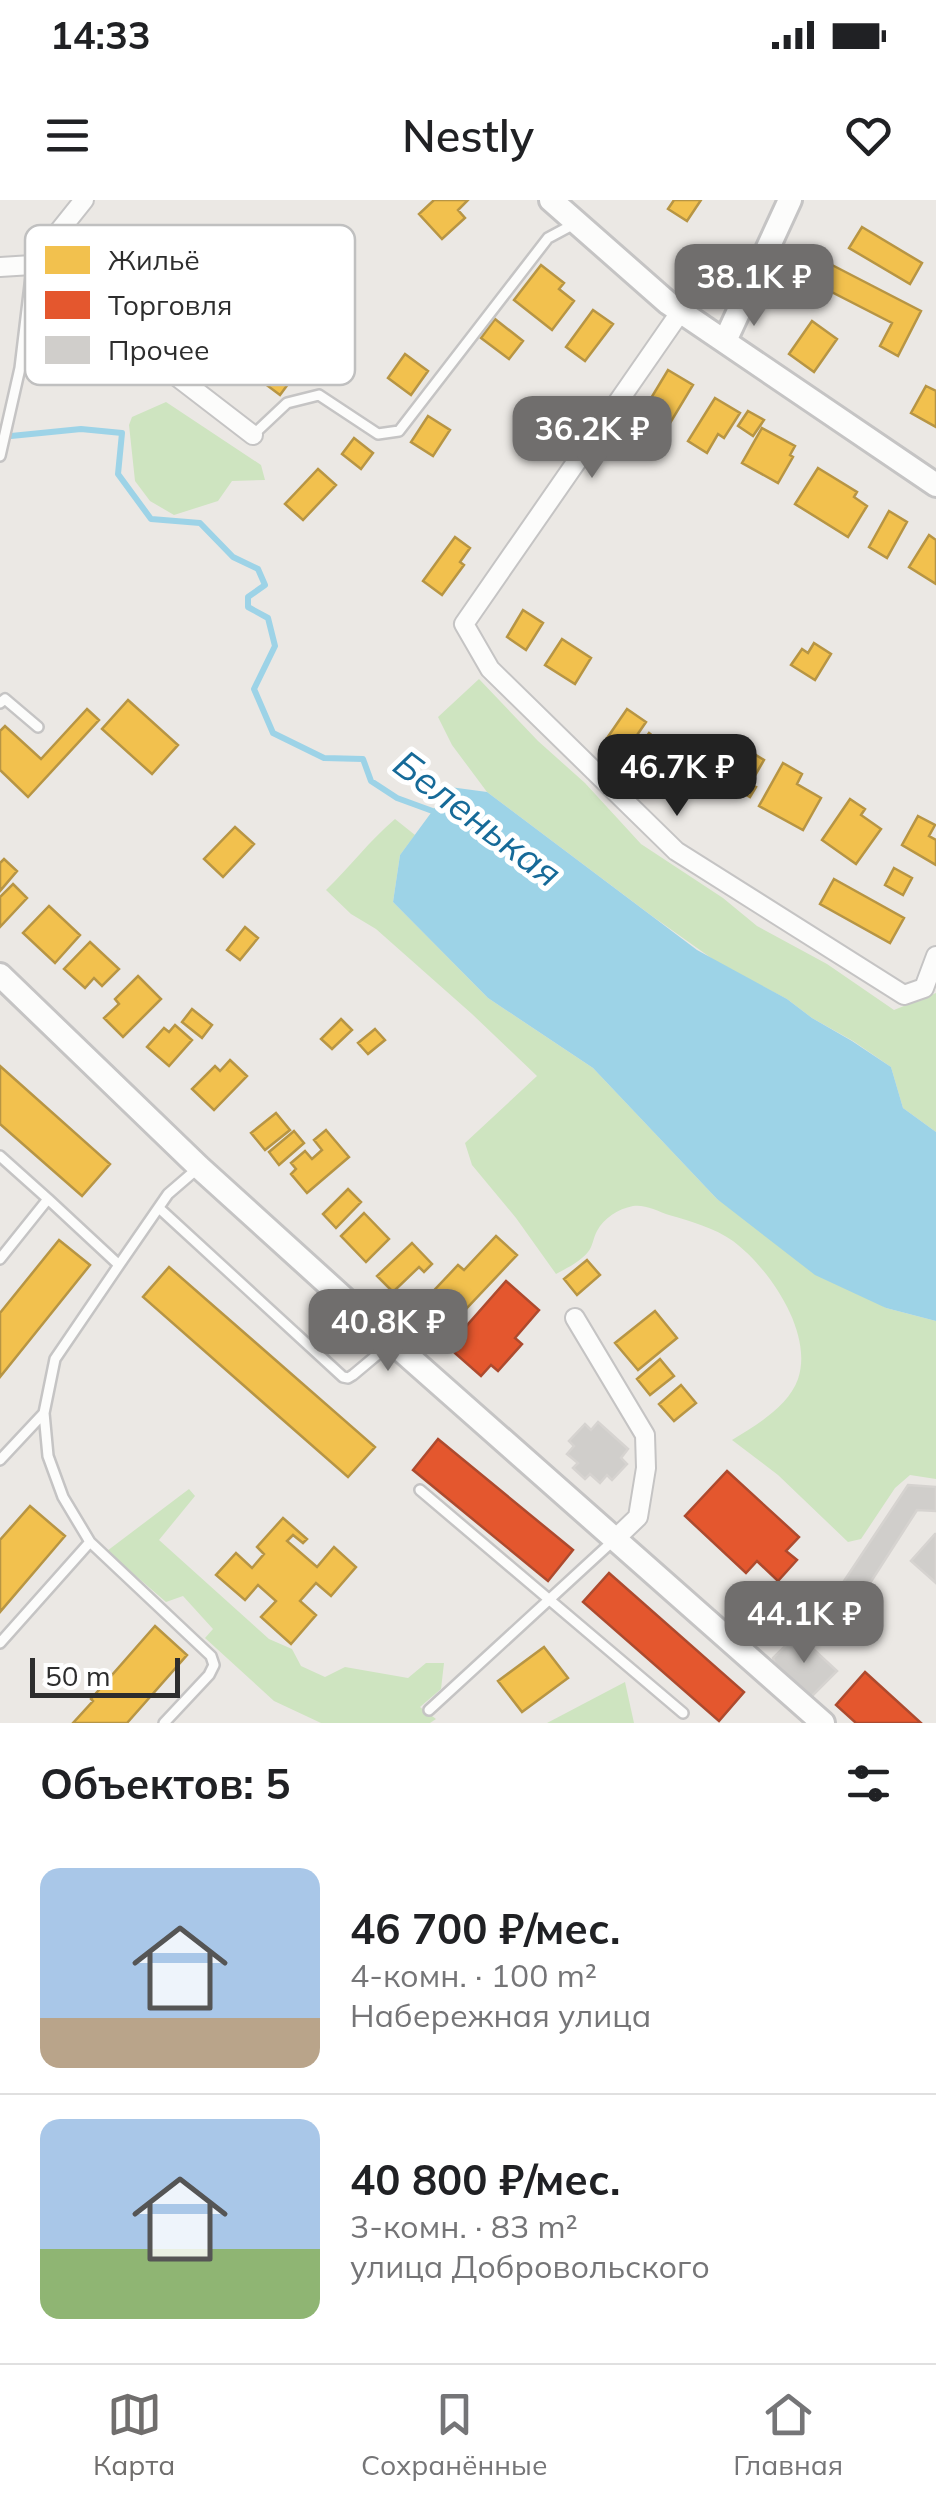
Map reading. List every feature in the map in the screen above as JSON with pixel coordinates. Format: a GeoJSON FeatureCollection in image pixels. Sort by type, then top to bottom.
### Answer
{"type":"FeatureCollection","features":[{"type":"Feature","properties":{"kind":"street"},"geometry":{"type":"LineString","coordinates":[[64,225],[84,200]]}},
{"type":"Feature","properties":{"kind":"street"},"geometry":{"type":"LineString","coordinates":[[551,200],[681,311],[936,485]]}},
{"type":"Feature","properties":{"kind":"street"},"geometry":{"type":"LineString","coordinates":[[725,341],[790,200]]}},
{"type":"Feature","properties":{"kind":"street"},"geometry":{"type":"LineString","coordinates":[[0,267],[25,265]]}},
{"type":"Feature","properties":{"kind":"street"},"geometry":{"type":"LineString","coordinates":[[681,311],[464,624],[490,669],[676,851],[904,995],[924,988],[936,956]]}},
{"type":"Feature","properties":{"kind":"street"},"geometry":{"type":"LineString","coordinates":[[188,385],[253,435]]}},
{"type":"Feature","properties":{"kind":"street"},"geometry":{"type":"LineString","coordinates":[[0,975],[199,1167],[823,1723]]}},
{"type":"Feature","properties":{"kind":"street"},"geometry":{"type":"LineString","coordinates":[[575,1318],[645,1435],[646,1468],[638,1518],[614,1540]]}},
{"type":"Feature","properties":{"kind":"lane"},"geometry":{"type":"LineString","coordinates":[[253,435],[287,403],[319,395],[378,434],[400,432],[548,238],[577,222]]}},
{"type":"Feature","properties":{"kind":"lane"},"geometry":{"type":"LineString","coordinates":[[0,456],[20,368],[25,325]]}},
{"type":"Feature","properties":{"kind":"lane"},"geometry":{"type":"LineString","coordinates":[[0,703],[6,699],[38,728]]}},
{"type":"Feature","properties":{"kind":"lane"},"geometry":{"type":"LineString","coordinates":[[0,1156],[120,1264]]}},
{"type":"Feature","properties":{"kind":"lane"},"geometry":{"type":"LineString","coordinates":[[164,1723],[209,1675],[214,1665],[211,1656],[90,1542],[63,1497],[48,1456],[44,1413],[55,1359],[168,1194],[199,1167]]}},
{"type":"Feature","properties":{"kind":"lane"},"geometry":{"type":"LineString","coordinates":[[0,1260],[48,1200]]}},
{"type":"Feature","properties":{"kind":"lane"},"geometry":{"type":"LineString","coordinates":[[159,1208],[344,1377],[353,1375],[392,1342]]}},
{"type":"Feature","properties":{"kind":"lane"},"geometry":{"type":"LineString","coordinates":[[0,1460],[44,1413]]}},
{"type":"Feature","properties":{"kind":"lane"},"geometry":{"type":"LineString","coordinates":[[420,1490],[683,1713]]}},
{"type":"Feature","properties":{"kind":"lane"},"geometry":{"type":"LineString","coordinates":[[428,1710],[614,1540]]}},
{"type":"Feature","properties":{"kind":"lane"},"geometry":{"type":"LineString","coordinates":[[0,1643],[90,1542]]}},
{"type":"Feature","properties":{"kind":"green space"},"geometry":{"type":"Polygon","coordinates":[[[166,402],[261,465],[265,480],[232,481],[218,501],[174,515],[150,501],[135,481],[129,425],[132,417],[166,402]]]}},
{"type":"Feature","properties":{"kind":"green space"},"geometry":{"type":"Polygon","coordinates":[[[479,679],[641,844],[723,898],[757,926],[827,964],[894,1010],[936,993],[936,1132],[903,1108],[891,1067],[787,999],[721,965],[487,792],[452,745],[438,717],[479,679]]]}},
{"type":"Feature","properties":{"kind":"green space"},"geometry":{"type":"Polygon","coordinates":[[[395,819],[415,835],[400,855],[393,902],[488,998],[593,1068],[717,1199],[886,1308],[936,1321],[936,1479],[910,1475],[895,1488],[861,1539],[848,1542],[778,1475],[732,1440],[787,1398],[798,1379],[801,1361],[800,1341],[785,1302],[746,1252],[710,1229],[651,1208],[633,1206],[608,1218],[585,1256],[556,1274],[472,1165],[465,1143],[537,1076],[376,929],[351,914],[326,890],[395,819]]]}},
{"type":"Feature","properties":{"kind":"green space"},"geometry":{"type":"Polygon","coordinates":[[[189,1489],[195,1496],[159,1540],[269,1639],[292,1649],[301,1666],[325,1677],[345,1667],[408,1678],[426,1663],[444,1663],[441,1689],[420,1707],[436,1719],[430,1723],[321,1723],[274,1701],[205,1638],[213,1629],[183,1596],[166,1602],[107,1551],[189,1489]]]}},
{"type":"Feature","properties":{"kind":"green space"},"geometry":{"type":"Polygon","coordinates":[[[625,1682],[634,1723],[547,1723],[625,1682]]]}},
{"type":"Feature","properties":{"kind":"water"},"geometry":{"type":"Polygon","coordinates":[[[450,787],[487,792],[697,950],[787,999],[891,1067],[903,1108],[936,1132],[936,1321],[886,1308],[815,1275],[717,1199],[593,1068],[488,998],[393,902],[400,855],[450,787]]]}},
{"type":"Feature","properties":{"kind":"building: Жильё"},"geometry":{"type":"Polygon","coordinates":[[[434,200],[468,200],[458,210],[465,218],[442,239],[419,214],[434,200]]]}},
{"type":"Feature","properties":{"kind":"building: Жильё"},"geometry":{"type":"Polygon","coordinates":[[[674,200],[701,200],[687,221],[668,209],[674,200]]]}},
{"type":"Feature","properties":{"kind":"building: Жильё"},"geometry":{"type":"Polygon","coordinates":[[[862,227],[922,263],[910,284],[849,248],[862,227]]]}},
{"type":"Feature","properties":{"kind":"building: Жильё"},"geometry":{"type":"Polygon","coordinates":[[[541,265],[564,283],[559,289],[574,301],[552,330],[514,300],[541,265]]]}},
{"type":"Feature","properties":{"kind":"building: Жильё"},"geometry":{"type":"Polygon","coordinates":[[[832,265],[921,311],[898,356],[880,346],[892,323],[820,286],[832,265]]]}},
{"type":"Feature","properties":{"kind":"building: Жильё"},"geometry":{"type":"Polygon","coordinates":[[[593,310],[613,324],[585,361],[566,347],[593,310]]]}},
{"type":"Feature","properties":{"kind":"building: Жильё"},"geometry":{"type":"Polygon","coordinates":[[[495,319],[523,341],[509,359],[481,338],[495,319]]]}},
{"type":"Feature","properties":{"kind":"building: Жильё"},"geometry":{"type":"Polygon","coordinates":[[[812,321],[837,339],[814,372],[789,354],[812,321]]]}},
{"type":"Feature","properties":{"kind":"building: Жильё"},"geometry":{"type":"Polygon","coordinates":[[[405,354],[428,371],[411,395],[388,378],[405,354]]]}},
{"type":"Feature","properties":{"kind":"building: Жильё"},"geometry":{"type":"Polygon","coordinates":[[[668,370],[693,385],[661,438],[636,423],[668,370]]]}},
{"type":"Feature","properties":{"kind":"building: Жильё"},"geometry":{"type":"Polygon","coordinates":[[[267,385],[287,385],[280,395],[267,385]]]}},
{"type":"Feature","properties":{"kind":"building: Жильё"},"geometry":{"type":"Polygon","coordinates":[[[926,386],[936,391],[936,427],[911,413],[926,386]]]}},
{"type":"Feature","properties":{"kind":"building: Жильё"},"geometry":{"type":"Polygon","coordinates":[[[715,398],[740,413],[724,438],[718,434],[707,453],[688,441],[715,398]]]}},
{"type":"Feature","properties":{"kind":"building: Жильё"},"geometry":{"type":"Polygon","coordinates":[[[748,411],[764,420],[753,436],[738,426],[748,411]]]}},
{"type":"Feature","properties":{"kind":"building: Жильё"},"geometry":{"type":"Polygon","coordinates":[[[428,416],[450,430],[433,456],[411,442],[428,416]]]}},
{"type":"Feature","properties":{"kind":"building: Жильё"},"geometry":{"type":"Polygon","coordinates":[[[762,428],[795,446],[778,483],[742,463],[762,428]]]}},
{"type":"Feature","properties":{"kind":"building: Жильё"},"geometry":{"type":"Polygon","coordinates":[[[354,438],[373,453],[361,469],[342,454],[354,438]]]}},
{"type":"Feature","properties":{"kind":"building: Жильё"},"geometry":{"type":"Polygon","coordinates":[[[818,468],[857,492],[854,497],[867,506],[848,537],[795,504],[818,468]]]}},
{"type":"Feature","properties":{"kind":"building: Жильё"},"geometry":{"type":"Polygon","coordinates":[[[318,469],[336,485],[303,520],[285,504],[318,469]]]}},
{"type":"Feature","properties":{"kind":"building: Жильё"},"geometry":{"type":"Polygon","coordinates":[[[889,511],[907,522],[887,558],[869,547],[889,511]]]}},
{"type":"Feature","properties":{"kind":"building: Жильё"},"geometry":{"type":"Polygon","coordinates":[[[929,535],[936,540],[936,584],[909,567],[929,535]]]}},
{"type":"Feature","properties":{"kind":"building: Жильё"},"geometry":{"type":"Polygon","coordinates":[[[455,537],[470,548],[460,562],[464,565],[442,595],[423,581],[455,537]]]}},
{"type":"Feature","properties":{"kind":"building: Жильё"},"geometry":{"type":"Polygon","coordinates":[[[523,610],[543,623],[526,650],[507,637],[523,610]]]}},
{"type":"Feature","properties":{"kind":"building: Жильё"},"geometry":{"type":"Polygon","coordinates":[[[562,639],[591,658],[575,684],[545,665],[562,639]]]}},
{"type":"Feature","properties":{"kind":"building: Жильё"},"geometry":{"type":"Polygon","coordinates":[[[814,643],[831,654],[815,680],[791,665],[802,649],[808,653],[814,643]]]}},
{"type":"Feature","properties":{"kind":"building: Жильё"},"geometry":{"type":"Polygon","coordinates":[[[128,700],[178,745],[152,774],[102,729],[128,700]]]}},
{"type":"Feature","properties":{"kind":"building: Жильё"},"geometry":{"type":"Polygon","coordinates":[[[87,709],[99,720],[28,797],[0,770],[0,731],[5,726],[41,759],[87,709]]]}},
{"type":"Feature","properties":{"kind":"building: Жильё"},"geometry":{"type":"Polygon","coordinates":[[[627,709],[646,722],[622,757],[603,744],[627,709]]]}},
{"type":"Feature","properties":{"kind":"building: Жильё"},"geometry":{"type":"Polygon","coordinates":[[[649,733],[674,753],[660,771],[635,752],[649,733]]]}},
{"type":"Feature","properties":{"kind":"building: Жильё"},"geometry":{"type":"Polygon","coordinates":[[[731,740],[764,760],[750,784],[756,787],[750,797],[711,774],[731,740]]]}},
{"type":"Feature","properties":{"kind":"building: Жильё"},"geometry":{"type":"Polygon","coordinates":[[[783,763],[802,774],[797,784],[821,798],[803,830],[759,806],[783,763]]]}},
{"type":"Feature","properties":{"kind":"building: Жильё"},"geometry":{"type":"Polygon","coordinates":[[[850,799],[865,809],[861,815],[881,829],[856,864],[822,840],[850,799]]]}},
{"type":"Feature","properties":{"kind":"building: Жильё"},"geometry":{"type":"Polygon","coordinates":[[[918,816],[935,825],[929,836],[936,840],[936,865],[902,845],[918,816]]]}},
{"type":"Feature","properties":{"kind":"building: Жильё"},"geometry":{"type":"Polygon","coordinates":[[[235,827],[254,844],[223,877],[204,859],[235,827]]]}},
{"type":"Feature","properties":{"kind":"building: Жильё"},"geometry":{"type":"Polygon","coordinates":[[[4,859],[17,871],[0,891],[0,863],[4,859]]]}},
{"type":"Feature","properties":{"kind":"building: Жильё"},"geometry":{"type":"Polygon","coordinates":[[[894,868],[912,878],[903,895],[885,885],[894,868]]]}},
{"type":"Feature","properties":{"kind":"building: Жильё"},"geometry":{"type":"Polygon","coordinates":[[[834,879],[904,918],[890,943],[820,904],[834,879]]]}},
{"type":"Feature","properties":{"kind":"building: Жильё"},"geometry":{"type":"Polygon","coordinates":[[[13,884],[27,898],[0,927],[0,897],[13,884]]]}},
{"type":"Feature","properties":{"kind":"building: Жильё"},"geometry":{"type":"Polygon","coordinates":[[[49,906],[80,935],[55,963],[23,933],[49,906]]]}},
{"type":"Feature","properties":{"kind":"building: Жильё"},"geometry":{"type":"Polygon","coordinates":[[[245,927],[258,938],[240,960],[227,950],[245,927]]]}},
{"type":"Feature","properties":{"kind":"building: Жильё"},"geometry":{"type":"Polygon","coordinates":[[[90,942],[119,969],[102,986],[94,978],[85,988],[64,969],[90,942]]]}},
{"type":"Feature","properties":{"kind":"building: Жильё"},"geometry":{"type":"Polygon","coordinates":[[[138,976],[161,999],[123,1037],[104,1018],[119,1004],[115,999],[138,976]]]}},
{"type":"Feature","properties":{"kind":"building: Жильё"},"geometry":{"type":"Polygon","coordinates":[[[192,1009],[212,1025],[202,1038],[182,1022],[192,1009]]]}},
{"type":"Feature","properties":{"kind":"building: Жильё"},"geometry":{"type":"Polygon","coordinates":[[[341,1019],[352,1030],[332,1049],[321,1039],[341,1019]]]}},
{"type":"Feature","properties":{"kind":"building: Жильё"},"geometry":{"type":"Polygon","coordinates":[[[175,1025],[192,1040],[169,1066],[147,1047],[164,1028],[169,1032],[175,1025]]]}},
{"type":"Feature","properties":{"kind":"building: Жильё"},"geometry":{"type":"Polygon","coordinates":[[[375,1029],[385,1040],[368,1054],[358,1043],[375,1029]]]}},
{"type":"Feature","properties":{"kind":"building: Жильё"},"geometry":{"type":"Polygon","coordinates":[[[230,1060],[247,1076],[214,1110],[192,1089],[215,1066],[220,1071],[230,1060]]]}},
{"type":"Feature","properties":{"kind":"building: Жильё"},"geometry":{"type":"Polygon","coordinates":[[[0,1066],[110,1164],[82,1196],[0,1124],[0,1066]]]}},
{"type":"Feature","properties":{"kind":"building: Жильё"},"geometry":{"type":"Polygon","coordinates":[[[276,1113],[290,1130],[265,1150],[251,1133],[276,1113]]]}},
{"type":"Feature","properties":{"kind":"building: Жильё"},"geometry":{"type":"Polygon","coordinates":[[[326,1130],[349,1157],[307,1193],[291,1174],[296,1169],[291,1163],[305,1151],[312,1159],[322,1150],[314,1140],[326,1130]]]}},
{"type":"Feature","properties":{"kind":"building: Жильё"},"geometry":{"type":"Polygon","coordinates":[[[294,1131],[304,1143],[279,1165],[269,1152],[294,1131]]]}},
{"type":"Feature","properties":{"kind":"building: Жильё"},"geometry":{"type":"Polygon","coordinates":[[[348,1189],[361,1202],[336,1228],[323,1214],[348,1189]]]}},
{"type":"Feature","properties":{"kind":"building: Жильё"},"geometry":{"type":"Polygon","coordinates":[[[364,1213],[389,1239],[366,1262],[341,1236],[364,1213]]]}},
{"type":"Feature","properties":{"kind":"building: Жильё"},"geometry":{"type":"Polygon","coordinates":[[[496,1236],[517,1255],[450,1326],[424,1301],[458,1265],[464,1270],[496,1236]]]}},
{"type":"Feature","properties":{"kind":"building: Жильё"},"geometry":{"type":"Polygon","coordinates":[[[59,1240],[90,1265],[0,1377],[0,1313],[59,1240]]]}},
{"type":"Feature","properties":{"kind":"building: Жильё"},"geometry":{"type":"Polygon","coordinates":[[[412,1243],[432,1264],[424,1272],[419,1267],[393,1292],[377,1276],[412,1243]]]}},
{"type":"Feature","properties":{"kind":"building: Жильё"},"geometry":{"type":"Polygon","coordinates":[[[587,1260],[600,1275],[577,1295],[564,1279],[587,1260]]]}},
{"type":"Feature","properties":{"kind":"building: Жильё"},"geometry":{"type":"Polygon","coordinates":[[[169,1267],[375,1447],[348,1477],[143,1297],[169,1267]]]}},
{"type":"Feature","properties":{"kind":"building: Жильё"},"geometry":{"type":"Polygon","coordinates":[[[655,1311],[677,1338],[638,1370],[615,1343],[655,1311]]]}},
{"type":"Feature","properties":{"kind":"building: Жильё"},"geometry":{"type":"Polygon","coordinates":[[[660,1359],[674,1376],[650,1395],[637,1379],[660,1359]]]}},
{"type":"Feature","properties":{"kind":"building: Жильё"},"geometry":{"type":"Polygon","coordinates":[[[681,1385],[696,1403],[674,1421],[659,1404],[681,1385]]]}},
{"type":"Feature","properties":{"kind":"building: Жильё"},"geometry":{"type":"Polygon","coordinates":[[[30,1506],[65,1536],[0,1612],[0,1540],[30,1506]]]}},
{"type":"Feature","properties":{"kind":"building: Жильё"},"geometry":{"type":"Polygon","coordinates":[[[283,1518],[307,1539],[303,1543],[293,1535],[287,1541],[317,1567],[334,1547],[356,1567],[331,1596],[316,1583],[300,1601],[316,1615],[291,1644],[261,1617],[276,1601],[258,1585],[245,1600],[216,1575],[236,1553],[252,1568],[264,1554],[257,1547],[283,1518]]]}},
{"type":"Feature","properties":{"kind":"building: Жильё"},"geometry":{"type":"Polygon","coordinates":[[[155,1626],[187,1655],[127,1723],[73,1723],[91,1699],[155,1626]]]}},
{"type":"Feature","properties":{"kind":"building: Жильё"},"geometry":{"type":"Polygon","coordinates":[[[544,1647],[568,1678],[522,1712],[498,1681],[544,1647]]]}},
{"type":"Feature","properties":{"kind":"building: Торговля"},"geometry":{"type":"Polygon","coordinates":[[[506,1281],[539,1310],[515,1338],[522,1344],[498,1371],[491,1365],[481,1376],[448,1347],[506,1281]]]}},
{"type":"Feature","properties":{"kind":"building: Торговля"},"geometry":{"type":"Polygon","coordinates":[[[438,1439],[573,1550],[548,1581],[413,1470],[438,1439]]]}},
{"type":"Feature","properties":{"kind":"building: Торговля"},"geometry":{"type":"Polygon","coordinates":[[[727,1471],[799,1537],[786,1551],[797,1560],[778,1581],[757,1561],[746,1573],[685,1516],[727,1471]]]}},
{"type":"Feature","properties":{"kind":"building: Торговля"},"geometry":{"type":"Polygon","coordinates":[[[609,1573],[744,1692],[719,1721],[583,1602],[609,1573]]]}},
{"type":"Feature","properties":{"kind":"building: Торговля"},"geometry":{"type":"Polygon","coordinates":[[[751,1591],[797,1634],[787,1642],[780,1635],[775,1639],[738,1605],[751,1591]]]}},
{"type":"Feature","properties":{"kind":"building: Торговля"},"geometry":{"type":"Polygon","coordinates":[[[865,1672],[921,1723],[856,1723],[836,1705],[865,1672]]]}},
{"type":"Feature","properties":{"kind":"building: Прочее"},"geometry":{"type":"Polygon","coordinates":[[[598,1422],[628,1449],[621,1458],[627,1464],[612,1480],[607,1475],[600,1483],[590,1474],[585,1479],[573,1468],[578,1463],[567,1454],[574,1446],[569,1441],[585,1424],[591,1430],[598,1422]]]}},
{"type":"Feature","properties":{"kind":"building: Прочее"},"geometry":{"type":"Polygon","coordinates":[[[908,1485],[936,1487],[936,1511],[917,1510],[854,1608],[834,1596],[908,1485]]]}},
{"type":"Feature","properties":{"kind":"building: Прочее"},"geometry":{"type":"Polygon","coordinates":[[[936,1534],[936,1583],[911,1561],[936,1534]]]}},
{"type":"Feature","properties":{"kind":"building: Прочее"},"geometry":{"type":"Polygon","coordinates":[[[797,1634],[837,1671],[811,1697],[776,1667],[773,1658],[797,1634]]]}},
{"type":"Feature","properties":{"kind":"waterway","name":"Беленькая"},"geometry":{"type":"LineString","coordinates":[[1,437],[81,429],[122,433],[118,474],[151,519],[200,523],[233,557],[258,569],[265,585],[248,597],[248,607],[268,618],[275,646],[254,689],[273,733],[324,758],[363,759],[371,781],[397,798],[438,813]]}}]}
